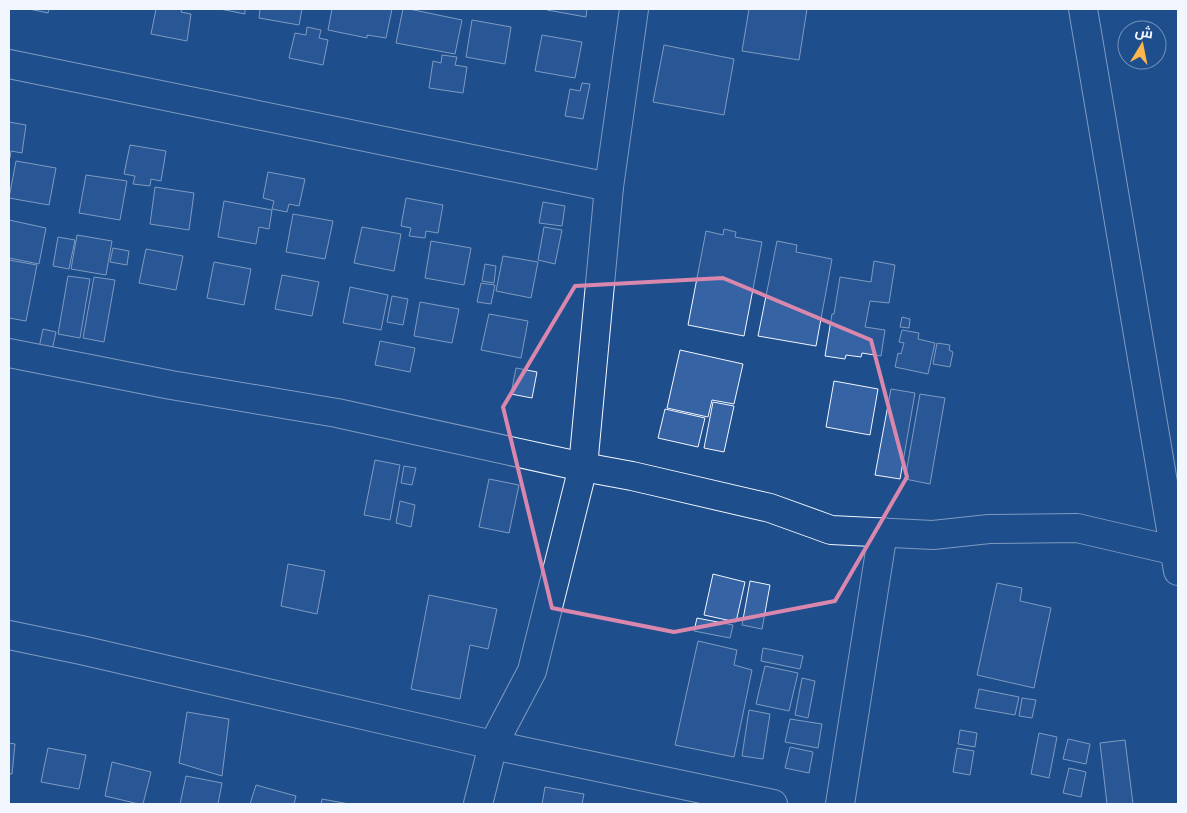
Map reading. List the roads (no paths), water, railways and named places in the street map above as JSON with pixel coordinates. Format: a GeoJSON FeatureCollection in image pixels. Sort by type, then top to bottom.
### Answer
{"type":"FeatureCollection","features":[{"type":"Feature","properties":{"kind":"street"},"geometry":{"type":"LineString","coordinates":[[478,804],[492,745],[532,671],[583,467],[609,187],[634,9]]}},
{"type":"Feature","properties":{"kind":"street"},"geometry":{"type":"LineString","coordinates":[[9,353],[337,413],[632,476],[770,508],[831,530],[933,535],[989,529],[1077,528],[1177,561],[1084,9]]}},
{"type":"Feature","properties":{"kind":"street"},"geometry":{"type":"LineString","coordinates":[[9,64],[609,187]]}},
{"type":"Feature","properties":{"kind":"street"},"geometry":{"type":"LineString","coordinates":[[840,804],[883,532]]}},
{"type":"Feature","properties":{"kind":"street"},"geometry":{"type":"LineString","coordinates":[[9,635],[492,745],[774,804]]}}]}
